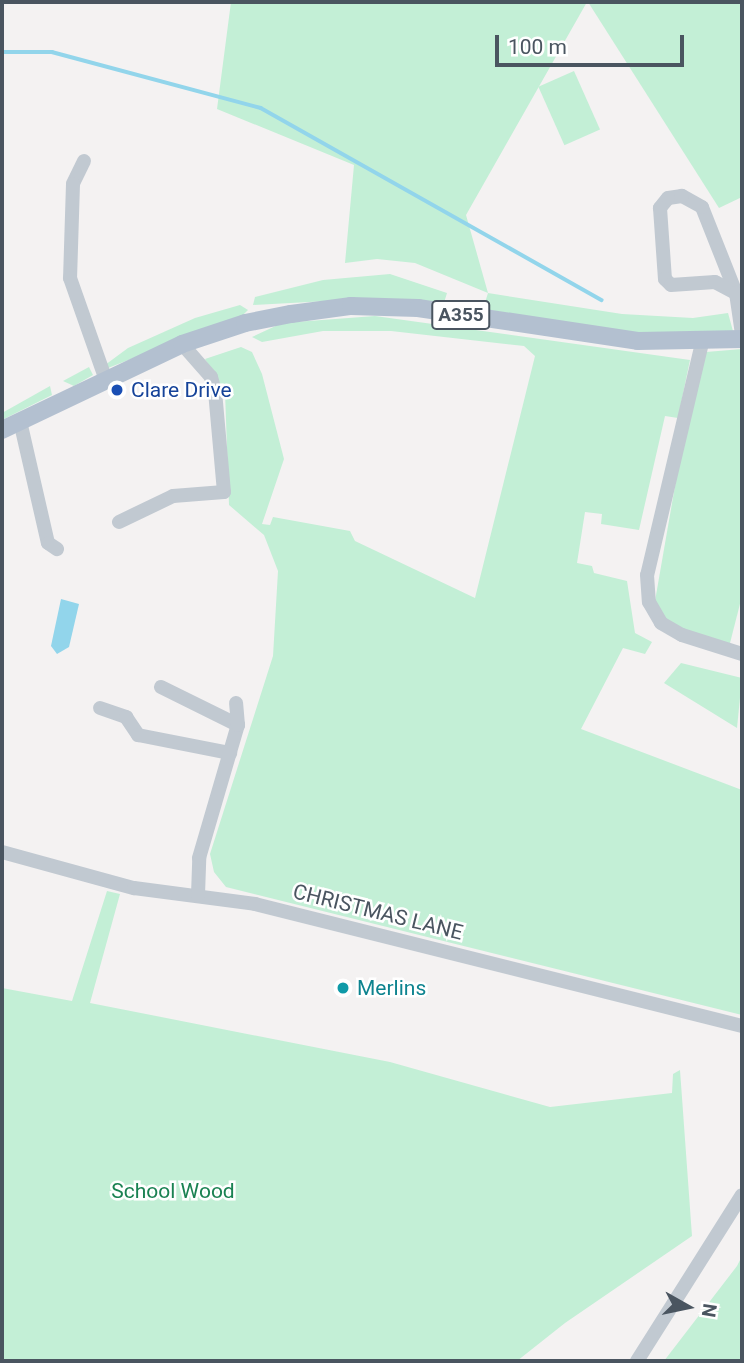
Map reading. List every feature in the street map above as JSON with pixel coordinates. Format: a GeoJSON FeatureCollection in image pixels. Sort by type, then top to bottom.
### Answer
{"type":"FeatureCollection","features":[{"type":"Feature","properties":{"kind":"main road","name":"A355"},"geometry":{"type":"LineString","coordinates":[[2,430],[182,344],[245,323],[351,306],[418,308],[638,341],[702,343],[742,337]]}},
{"type":"Feature","properties":{"kind":"street"},"geometry":{"type":"LineString","coordinates":[[84,161],[73,184],[70,278],[106,380]]}},
{"type":"Feature","properties":{"kind":"street"},"geometry":{"type":"LineString","coordinates":[[736,293],[715,282],[671,285],[665,279],[660,208],[668,198],[682,196],[702,207],[736,293],[742,337]]}},
{"type":"Feature","properties":{"kind":"street"},"geometry":{"type":"LineString","coordinates":[[702,343],[647,575],[649,602],[661,623],[682,635],[742,654]]}},
{"type":"Feature","properties":{"kind":"street"},"geometry":{"type":"LineString","coordinates":[[119,522],[173,496],[224,492],[215,391],[211,377],[182,344]]}},
{"type":"Feature","properties":{"kind":"street"},"geometry":{"type":"LineString","coordinates":[[20,421],[48,543],[57,549]]}},
{"type":"Feature","properties":{"kind":"street"},"geometry":{"type":"LineString","coordinates":[[161,687],[239,725]]}},
{"type":"Feature","properties":{"kind":"street"},"geometry":{"type":"LineString","coordinates":[[198,895],[200,858],[239,725],[236,703]]}},
{"type":"Feature","properties":{"kind":"street"},"geometry":{"type":"LineString","coordinates":[[100,708],[126,717],[138,735],[230,753]]}},
{"type":"Feature","properties":{"kind":"street","name":"CHRISTMAS LANE"},"geometry":{"type":"LineString","coordinates":[[2,852],[135,888],[198,895],[335,923],[742,1027]]}},
{"type":"Feature","properties":{"kind":"street"},"geometry":{"type":"LineString","coordinates":[[637,1361],[742,1195]]}},
{"type":"Feature","properties":{"kind":"green space"},"geometry":{"type":"Polygon","coordinates":[[[231,2],[587,2],[466,215],[488,293],[415,263],[377,259],[345,263],[354,165],[217,109],[231,2]]]}},
{"type":"Feature","properties":{"kind":"green space"},"geometry":{"type":"Polygon","coordinates":[[[588,2],[742,2],[742,197],[719,208],[588,2]]]}},
{"type":"Feature","properties":{"kind":"green space"},"geometry":{"type":"Polygon","coordinates":[[[574,71],[600,129],[564,145],[538,87],[574,71]]]}},
{"type":"Feature","properties":{"kind":"green space"},"geometry":{"type":"Polygon","coordinates":[[[390,274],[447,293],[443,306],[364,299],[253,305],[255,297],[323,280],[390,274]]]}},
{"type":"Feature","properties":{"kind":"green space"},"geometry":{"type":"Polygon","coordinates":[[[488,293],[622,314],[693,318],[728,313],[733,331],[625,333],[483,309],[488,293]]]}},
{"type":"Feature","properties":{"kind":"green space"},"geometry":{"type":"Polygon","coordinates":[[[240,305],[248,310],[243,315],[108,368],[105,365],[128,348],[195,318],[240,305]]]}},
{"type":"Feature","properties":{"kind":"green space"},"geometry":{"type":"Polygon","coordinates":[[[375,316],[690,360],[678,418],[665,416],[639,530],[601,524],[602,514],[585,512],[577,563],[592,566],[594,573],[627,581],[635,633],[652,642],[645,654],[623,648],[581,729],[742,790],[742,1015],[226,887],[214,872],[210,854],[273,656],[278,571],[264,535],[229,505],[225,392],[205,359],[241,347],[252,352],[262,374],[284,459],[262,524],[270,525],[273,517],[350,531],[355,541],[475,598],[535,356],[524,346],[391,331],[323,331],[262,342],[252,337],[282,323],[375,316]]]}},
{"type":"Feature","properties":{"kind":"green space"},"geometry":{"type":"Polygon","coordinates":[[[742,349],[742,596],[729,647],[678,638],[655,601],[687,417],[706,352],[742,349]]]}},
{"type":"Feature","properties":{"kind":"green space"},"geometry":{"type":"Polygon","coordinates":[[[89,367],[93,375],[74,386],[63,381],[89,367]]]}},
{"type":"Feature","properties":{"kind":"green space"},"geometry":{"type":"Polygon","coordinates":[[[50,386],[52,395],[2,420],[2,413],[50,386]]]}},
{"type":"Feature","properties":{"kind":"green space"},"geometry":{"type":"Polygon","coordinates":[[[681,663],[742,678],[737,728],[664,683],[681,663]]]}},
{"type":"Feature","properties":{"kind":"green space","name":"School Wood"},"geometry":{"type":"Polygon","coordinates":[[[107,891],[120,894],[90,1003],[390,1062],[550,1107],[672,1093],[673,1074],[680,1070],[692,1236],[565,1323],[517,1361],[2,1361],[2,988],[72,1001],[107,891]]]}},
{"type":"Feature","properties":{"kind":"green space"},"geometry":{"type":"Polygon","coordinates":[[[742,1256],[742,1361],[664,1361],[737,1266],[742,1256]]]}},
{"type":"Feature","properties":{"kind":"water"},"geometry":{"type":"Polygon","coordinates":[[[61,599],[79,604],[69,647],[57,654],[51,646],[61,599]]]}},
{"type":"Feature","properties":{"kind":"waterway"},"geometry":{"type":"LineString","coordinates":[[2,52],[52,52],[261,108],[602,300]]}},
{"type":"Feature","properties":{"kind":"place","name":"Clare Drive"},"geometry":{"type":"Point","coordinates":[117,390]}},
{"type":"Feature","properties":{"kind":"place","name":"Merlins"},"geometry":{"type":"Point","coordinates":[343,988]}}]}
